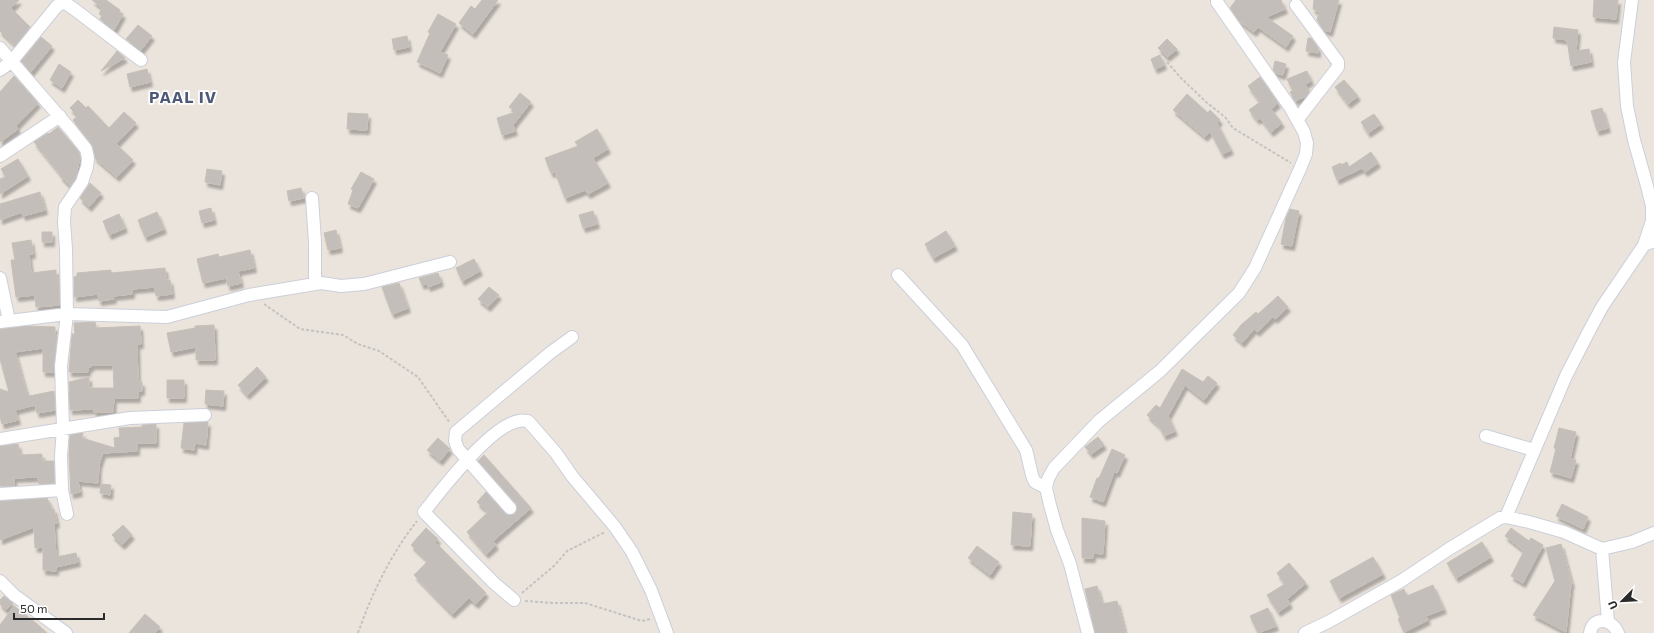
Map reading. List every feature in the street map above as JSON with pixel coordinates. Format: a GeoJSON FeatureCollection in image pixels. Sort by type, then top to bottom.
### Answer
{"type":"FeatureCollection","features":[{"type":"Feature","properties":{"kind":"street"},"geometry":{"type":"LineString","coordinates":[[1506,517],[1566,376],[1602,306],[1649,243],[1652,221],[1652,206],[1632,134],[1627,106],[1624,62],[1632,0]]}},
{"type":"Feature","properties":{"kind":"street"},"geometry":{"type":"LineString","coordinates":[[0,70],[11,62],[54,3],[64,2],[74,8],[141,60]]}},
{"type":"Feature","properties":{"kind":"street"},"geometry":{"type":"LineString","coordinates":[[1088,633],[1070,564],[1057,530],[1046,488],[1048,479],[1054,468],[1099,421],[1160,371],[1239,293],[1255,268],[1306,154],[1307,143],[1304,132],[1290,107],[1217,2]]}},
{"type":"Feature","properties":{"kind":"street"},"geometry":{"type":"LineString","coordinates":[[1296,5],[1338,62],[1338,68],[1297,120]]}},
{"type":"Feature","properties":{"kind":"street"},"geometry":{"type":"LineString","coordinates":[[0,48],[60,116],[86,149],[88,158],[88,167],[82,182],[65,207],[64,222],[67,314],[61,366],[63,428],[61,456],[62,490],[67,514]]}},
{"type":"Feature","properties":{"kind":"street"},"geometry":{"type":"LineString","coordinates":[[0,156],[60,116]]}},
{"type":"Feature","properties":{"kind":"street"},"geometry":{"type":"LineString","coordinates":[[312,198],[315,242],[315,284]]}},
{"type":"Feature","properties":{"kind":"street"},"geometry":{"type":"LineString","coordinates":[[0,278],[5,321],[67,314],[168,317],[249,295],[321,283],[341,286],[364,284],[450,262]]}},
{"type":"Feature","properties":{"kind":"street"},"geometry":{"type":"LineString","coordinates":[[898,275],[962,345],[1026,450],[1034,481],[1046,488]]}},
{"type":"Feature","properties":{"kind":"street"},"geometry":{"type":"LineString","coordinates":[[510,508],[469,459],[458,450],[454,441],[456,432],[550,353],[572,337]]}},
{"type":"Feature","properties":{"kind":"street"},"geometry":{"type":"LineString","coordinates":[[0,439],[130,418],[204,415]]}},
{"type":"Feature","properties":{"kind":"street"},"geometry":{"type":"LineString","coordinates":[[514,600],[494,583],[424,512],[449,479],[494,435],[508,425],[520,420],[528,421],[556,453],[572,476],[615,527],[632,552],[652,590],[667,633]]}},
{"type":"Feature","properties":{"kind":"street"},"geometry":{"type":"LineString","coordinates":[[1486,436],[1534,450]]}},
{"type":"Feature","properties":{"kind":"street"},"geometry":{"type":"LineString","coordinates":[[0,494],[62,490]]}},
{"type":"Feature","properties":{"kind":"street"},"geometry":{"type":"LineString","coordinates":[[1305,633],[1328,622],[1394,585],[1500,518],[1506,517],[1529,522],[1564,532],[1602,549],[1627,544],[1654,533]]}},
{"type":"Feature","properties":{"kind":"street"},"geometry":{"type":"LineString","coordinates":[[1602,549],[1608,621]]}},
{"type":"Feature","properties":{"kind":"street"},"geometry":{"type":"LineString","coordinates":[[0,581],[14,595],[66,633]]}},
{"type":"Feature","properties":{"kind":"street"},"geometry":{"type":"LineString","coordinates":[[1589,632],[1595,624],[1602,621],[1608,621],[1615,626],[1618,633]]}},
{"type":"Feature","properties":{"kind":"path"},"geometry":{"type":"LineString","coordinates":[[1167,62],[1181,78],[1225,117],[1233,128],[1300,169]]}},
{"type":"Feature","properties":{"kind":"path"},"geometry":{"type":"LineString","coordinates":[[249,295],[300,329],[343,335],[386,356],[418,377],[456,432]]}},
{"type":"Feature","properties":{"kind":"path"},"geometry":{"type":"LineString","coordinates":[[358,633],[389,561],[401,541],[424,512]]}},
{"type":"Feature","properties":{"kind":"path"},"geometry":{"type":"LineString","coordinates":[[514,600],[555,566],[567,551],[615,527]]}},
{"type":"Feature","properties":{"kind":"path"},"geometry":{"type":"LineString","coordinates":[[514,600],[553,604],[585,603],[642,621],[661,617]]}},
{"type":"Feature","properties":{"kind":"building"},"geometry":{"type":"Polygon","coordinates":[[[0,0],[19,0],[11,8],[30,27],[15,45],[0,31],[0,0]]]}},
{"type":"Feature","properties":{"kind":"building"},"geometry":{"type":"Polygon","coordinates":[[[92,0],[106,0],[123,14],[114,30],[100,19],[102,16],[99,14],[102,8],[92,0]]]}},
{"type":"Feature","properties":{"kind":"building"},"geometry":{"type":"Polygon","coordinates":[[[482,0],[498,0],[473,34],[459,23],[471,6],[475,9],[482,0]]]}},
{"type":"Feature","properties":{"kind":"building"},"geometry":{"type":"Polygon","coordinates":[[[1236,0],[1281,0],[1285,9],[1266,17],[1293,36],[1286,47],[1258,27],[1254,32],[1239,21],[1230,8],[1236,0]]]}},
{"type":"Feature","properties":{"kind":"building"},"geometry":{"type":"Polygon","coordinates":[[[1314,0],[1339,0],[1330,32],[1324,30],[1317,20],[1319,12],[1313,9],[1314,0]]]}},
{"type":"Feature","properties":{"kind":"building"},"geometry":{"type":"Polygon","coordinates":[[[1594,0],[1618,0],[1616,19],[1593,17],[1594,0]]]}},
{"type":"Feature","properties":{"kind":"building"},"geometry":{"type":"Polygon","coordinates":[[[438,14],[456,24],[440,52],[448,55],[440,73],[417,62],[430,33],[428,32],[438,14]]]}},
{"type":"Feature","properties":{"kind":"building"},"geometry":{"type":"Polygon","coordinates":[[[138,25],[152,36],[141,50],[126,39],[138,25]]]}},
{"type":"Feature","properties":{"kind":"building"},"geometry":{"type":"Polygon","coordinates":[[[1554,27],[1578,30],[1576,51],[1589,49],[1591,62],[1571,66],[1567,40],[1553,38],[1554,27]]]}},
{"type":"Feature","properties":{"kind":"building"},"geometry":{"type":"Polygon","coordinates":[[[407,36],[409,47],[394,50],[392,39],[407,36]]]}},
{"type":"Feature","properties":{"kind":"building"},"geometry":{"type":"Polygon","coordinates":[[[41,37],[52,46],[31,72],[21,61],[41,37]]]}},
{"type":"Feature","properties":{"kind":"building"},"geometry":{"type":"Polygon","coordinates":[[[1308,38],[1311,38],[1318,48],[1318,53],[1306,51],[1308,38]]]}},
{"type":"Feature","properties":{"kind":"building"},"geometry":{"type":"Polygon","coordinates":[[[1167,39],[1177,49],[1167,57],[1158,48],[1167,39]]]}},
{"type":"Feature","properties":{"kind":"building"},"geometry":{"type":"Polygon","coordinates":[[[117,51],[125,58],[101,71],[117,51]]]}},
{"type":"Feature","properties":{"kind":"building"},"geometry":{"type":"Polygon","coordinates":[[[1160,55],[1164,65],[1155,69],[1151,59],[1160,55]]]}},
{"type":"Feature","properties":{"kind":"building"},"geometry":{"type":"Polygon","coordinates":[[[1275,61],[1286,64],[1283,75],[1276,73],[1273,70],[1275,61]]]}},
{"type":"Feature","properties":{"kind":"building"},"geometry":{"type":"Polygon","coordinates":[[[59,64],[71,72],[62,88],[50,80],[59,64]]]}},
{"type":"Feature","properties":{"kind":"building"},"geometry":{"type":"Polygon","coordinates":[[[147,69],[150,82],[130,87],[127,74],[147,69]]]}},
{"type":"Feature","properties":{"kind":"building"},"geometry":{"type":"Polygon","coordinates":[[[1307,71],[1311,81],[1305,84],[1309,93],[1295,101],[1290,92],[1293,91],[1287,79],[1307,71]]]}},
{"type":"Feature","properties":{"kind":"building"},"geometry":{"type":"Polygon","coordinates":[[[14,76],[38,103],[16,126],[18,129],[0,142],[0,92],[14,76]]]}},
{"type":"Feature","properties":{"kind":"building"},"geometry":{"type":"Polygon","coordinates":[[[1260,77],[1278,103],[1271,109],[1282,123],[1271,132],[1260,118],[1257,120],[1249,110],[1260,102],[1248,86],[1260,77]]]}},
{"type":"Feature","properties":{"kind":"building"},"geometry":{"type":"Polygon","coordinates":[[[1344,80],[1358,96],[1348,104],[1335,87],[1344,80]]]}},
{"type":"Feature","properties":{"kind":"building"},"geometry":{"type":"Polygon","coordinates":[[[520,93],[531,102],[513,125],[515,131],[502,135],[497,118],[516,112],[509,107],[520,93]]]}},
{"type":"Feature","properties":{"kind":"building"},"geometry":{"type":"Polygon","coordinates":[[[1187,94],[1208,113],[1210,110],[1220,120],[1217,123],[1231,150],[1222,154],[1210,131],[1205,137],[1173,110],[1187,94]]]}},
{"type":"Feature","properties":{"kind":"building"},"geometry":{"type":"Polygon","coordinates":[[[78,100],[86,108],[88,106],[109,128],[124,112],[136,123],[116,144],[133,160],[117,177],[95,158],[92,144],[73,120],[78,116],[70,108],[78,100]]]}},
{"type":"Feature","properties":{"kind":"building"},"geometry":{"type":"Polygon","coordinates":[[[1602,108],[1608,128],[1597,131],[1591,111],[1602,108]]]}},
{"type":"Feature","properties":{"kind":"building"},"geometry":{"type":"Polygon","coordinates":[[[348,113],[368,114],[367,130],[347,129],[348,113]]]}},
{"type":"Feature","properties":{"kind":"building"},"geometry":{"type":"Polygon","coordinates":[[[1374,114],[1381,124],[1368,133],[1361,122],[1374,114]]]}},
{"type":"Feature","properties":{"kind":"building"},"geometry":{"type":"Polygon","coordinates":[[[58,127],[79,152],[80,158],[75,179],[70,186],[60,176],[61,175],[34,142],[58,127]]]}},
{"type":"Feature","properties":{"kind":"building"},"geometry":{"type":"Polygon","coordinates":[[[597,129],[608,149],[593,158],[608,183],[588,194],[585,190],[565,198],[555,172],[551,173],[545,158],[578,146],[575,142],[597,129]]]}},
{"type":"Feature","properties":{"kind":"building"},"geometry":{"type":"Polygon","coordinates":[[[1371,152],[1378,163],[1365,172],[1362,168],[1337,180],[1332,167],[1347,162],[1349,167],[1371,152]]]}},
{"type":"Feature","properties":{"kind":"building"},"geometry":{"type":"Polygon","coordinates":[[[18,159],[28,176],[0,194],[0,179],[6,177],[1,169],[18,159]]]}},
{"type":"Feature","properties":{"kind":"building"},"geometry":{"type":"Polygon","coordinates":[[[207,169],[222,171],[220,185],[205,182],[207,169]]]}},
{"type":"Feature","properties":{"kind":"building"},"geometry":{"type":"Polygon","coordinates":[[[361,172],[374,179],[358,208],[348,204],[353,190],[351,189],[361,172]]]}},
{"type":"Feature","properties":{"kind":"building"},"geometry":{"type":"Polygon","coordinates":[[[90,183],[101,193],[89,207],[80,198],[90,183]]]}},
{"type":"Feature","properties":{"kind":"building"},"geometry":{"type":"Polygon","coordinates":[[[301,188],[304,198],[289,201],[287,191],[301,188]]]}},
{"type":"Feature","properties":{"kind":"building"},"geometry":{"type":"Polygon","coordinates":[[[40,192],[45,210],[23,216],[22,212],[0,220],[0,204],[40,192]]]}},
{"type":"Feature","properties":{"kind":"building"},"geometry":{"type":"Polygon","coordinates":[[[211,208],[214,220],[202,223],[199,211],[211,208]]]}},
{"type":"Feature","properties":{"kind":"building"},"geometry":{"type":"Polygon","coordinates":[[[1290,209],[1299,211],[1292,246],[1281,244],[1286,218],[1290,209]]]}},
{"type":"Feature","properties":{"kind":"building"},"geometry":{"type":"Polygon","coordinates":[[[593,211],[597,224],[583,228],[579,215],[593,211]]]}},
{"type":"Feature","properties":{"kind":"building"},"geometry":{"type":"Polygon","coordinates":[[[157,212],[164,229],[145,237],[138,220],[157,212]]]}},
{"type":"Feature","properties":{"kind":"building"},"geometry":{"type":"Polygon","coordinates":[[[119,214],[125,228],[109,235],[103,221],[119,214]]]}},
{"type":"Feature","properties":{"kind":"building"},"geometry":{"type":"Polygon","coordinates":[[[336,230],[340,248],[328,250],[324,233],[336,230]]]}},
{"type":"Feature","properties":{"kind":"building"},"geometry":{"type":"Polygon","coordinates":[[[946,231],[955,246],[933,258],[925,244],[946,231]]]}},
{"type":"Feature","properties":{"kind":"building"},"geometry":{"type":"Polygon","coordinates":[[[42,232],[52,232],[52,242],[42,242],[42,232]]]}},
{"type":"Feature","properties":{"kind":"building"},"geometry":{"type":"Polygon","coordinates":[[[31,240],[33,254],[29,254],[31,273],[56,270],[56,278],[59,278],[59,305],[36,307],[35,295],[16,297],[11,260],[15,260],[12,243],[31,240]]]}},
{"type":"Feature","properties":{"kind":"building"},"geometry":{"type":"Polygon","coordinates":[[[250,250],[254,268],[238,271],[241,283],[228,286],[226,278],[203,283],[197,259],[218,254],[219,257],[250,250]]]}},
{"type":"Feature","properties":{"kind":"building"},"geometry":{"type":"Polygon","coordinates":[[[474,259],[480,271],[462,281],[456,268],[474,259]]]}},
{"type":"Feature","properties":{"kind":"building"},"geometry":{"type":"Polygon","coordinates":[[[165,268],[166,280],[170,280],[172,294],[156,296],[155,287],[132,289],[132,294],[113,296],[114,299],[99,301],[98,294],[74,297],[74,277],[77,276],[77,273],[111,270],[111,273],[165,268]]]}},
{"type":"Feature","properties":{"kind":"building"},"geometry":{"type":"Polygon","coordinates":[[[438,273],[441,282],[428,287],[427,283],[422,285],[419,278],[438,273]]]}},
{"type":"Feature","properties":{"kind":"building"},"geometry":{"type":"Polygon","coordinates":[[[399,283],[408,308],[392,314],[382,287],[399,283]]]}},
{"type":"Feature","properties":{"kind":"building"},"geometry":{"type":"Polygon","coordinates":[[[489,287],[499,295],[488,307],[478,299],[489,287]]]}},
{"type":"Feature","properties":{"kind":"building"},"geometry":{"type":"Polygon","coordinates":[[[1278,296],[1288,307],[1275,319],[1273,317],[1257,332],[1254,329],[1242,343],[1233,335],[1241,325],[1256,312],[1258,314],[1278,296]]]}},
{"type":"Feature","properties":{"kind":"building"},"geometry":{"type":"Polygon","coordinates":[[[95,322],[96,328],[140,326],[141,344],[137,344],[138,382],[142,382],[142,391],[138,391],[138,398],[114,398],[113,412],[94,412],[94,409],[70,410],[69,382],[89,377],[89,388],[114,388],[113,365],[91,365],[91,367],[88,368],[88,372],[69,372],[72,334],[75,334],[74,323],[95,322]]]}},
{"type":"Feature","properties":{"kind":"building"},"geometry":{"type":"Polygon","coordinates":[[[214,325],[215,360],[196,360],[196,347],[171,352],[167,333],[195,328],[195,326],[214,325]]]}},
{"type":"Feature","properties":{"kind":"building"},"geometry":{"type":"Polygon","coordinates":[[[28,326],[55,327],[55,335],[57,335],[54,372],[43,372],[43,348],[15,352],[26,392],[28,392],[29,396],[54,391],[55,410],[37,413],[35,405],[15,410],[18,420],[2,424],[0,417],[0,389],[9,392],[0,359],[0,329],[28,326]]]}},
{"type":"Feature","properties":{"kind":"building"},"geometry":{"type":"Polygon","coordinates":[[[257,367],[266,377],[247,395],[238,385],[257,367]]]}},
{"type":"Feature","properties":{"kind":"building"},"geometry":{"type":"Polygon","coordinates":[[[1182,369],[1203,382],[1208,376],[1217,383],[1204,400],[1185,385],[1168,416],[1175,431],[1164,436],[1159,426],[1147,415],[1156,405],[1160,408],[1182,369]]]}},
{"type":"Feature","properties":{"kind":"building"},"geometry":{"type":"Polygon","coordinates":[[[167,380],[184,380],[184,398],[167,398],[167,380]]]}},
{"type":"Feature","properties":{"kind":"building"},"geometry":{"type":"Polygon","coordinates":[[[206,390],[224,391],[223,406],[205,404],[206,390]]]}},
{"type":"Feature","properties":{"kind":"building"},"geometry":{"type":"Polygon","coordinates":[[[208,422],[206,445],[195,443],[194,450],[181,448],[184,423],[208,422]]]}},
{"type":"Feature","properties":{"kind":"building"},"geometry":{"type":"Polygon","coordinates":[[[156,424],[156,443],[137,443],[137,451],[103,453],[99,465],[98,483],[78,481],[80,492],[71,494],[69,456],[70,435],[83,433],[82,438],[115,448],[114,438],[120,437],[119,428],[142,427],[142,425],[156,424]]]}},
{"type":"Feature","properties":{"kind":"building"},"geometry":{"type":"Polygon","coordinates":[[[1559,428],[1576,432],[1570,459],[1576,460],[1571,478],[1550,472],[1556,449],[1554,448],[1559,428]]]}},
{"type":"Feature","properties":{"kind":"building"},"geometry":{"type":"Polygon","coordinates":[[[1098,437],[1104,445],[1091,454],[1085,447],[1098,437]]]}},
{"type":"Feature","properties":{"kind":"building"},"geometry":{"type":"Polygon","coordinates":[[[438,438],[450,449],[440,461],[427,450],[438,438]]]}},
{"type":"Feature","properties":{"kind":"building"},"geometry":{"type":"Polygon","coordinates":[[[18,444],[20,455],[42,454],[42,461],[54,461],[54,483],[39,484],[38,477],[14,478],[14,486],[0,486],[0,446],[18,444]]]}},
{"type":"Feature","properties":{"kind":"building"},"geometry":{"type":"Polygon","coordinates":[[[1112,449],[1125,455],[1117,473],[1114,472],[1103,502],[1090,497],[1097,478],[1099,478],[1112,449]]]}},
{"type":"Feature","properties":{"kind":"building"},"geometry":{"type":"Polygon","coordinates":[[[484,455],[531,508],[493,541],[496,545],[486,554],[467,532],[488,512],[477,502],[486,492],[507,515],[515,514],[517,507],[516,503],[478,461],[484,455]]]}},
{"type":"Feature","properties":{"kind":"building"},"geometry":{"type":"Polygon","coordinates":[[[101,484],[111,485],[110,495],[100,493],[101,484]]]}},
{"type":"Feature","properties":{"kind":"building"},"geometry":{"type":"Polygon","coordinates":[[[47,498],[52,509],[54,509],[57,523],[54,524],[56,557],[76,553],[78,562],[56,567],[56,571],[43,570],[43,547],[35,548],[34,527],[0,540],[0,501],[47,498]]]}},
{"type":"Feature","properties":{"kind":"building"},"geometry":{"type":"Polygon","coordinates":[[[1562,504],[1588,517],[1583,529],[1556,516],[1562,504]]]}},
{"type":"Feature","properties":{"kind":"building"},"geometry":{"type":"Polygon","coordinates":[[[1013,512],[1032,514],[1030,546],[1011,545],[1013,512]]]}},
{"type":"Feature","properties":{"kind":"building"},"geometry":{"type":"Polygon","coordinates":[[[1082,518],[1105,521],[1103,554],[1093,553],[1093,558],[1082,558],[1082,518]]]}},
{"type":"Feature","properties":{"kind":"building"},"geometry":{"type":"Polygon","coordinates":[[[123,525],[132,535],[122,545],[112,535],[123,525]]]}},
{"type":"Feature","properties":{"kind":"building"},"geometry":{"type":"Polygon","coordinates":[[[426,528],[438,539],[435,542],[486,593],[476,604],[469,598],[452,614],[414,575],[428,561],[411,545],[426,528]]]}},
{"type":"Feature","properties":{"kind":"building"},"geometry":{"type":"Polygon","coordinates":[[[1511,528],[1529,541],[1531,538],[1543,545],[1523,583],[1511,576],[1524,551],[1505,536],[1511,528]]]}},
{"type":"Feature","properties":{"kind":"building"},"geometry":{"type":"Polygon","coordinates":[[[1482,542],[1491,557],[1456,578],[1447,563],[1482,542]]]}},
{"type":"Feature","properties":{"kind":"building"},"geometry":{"type":"Polygon","coordinates":[[[1561,544],[1572,584],[1566,632],[1533,615],[1555,581],[1546,548],[1561,544]]]}},
{"type":"Feature","properties":{"kind":"building"},"geometry":{"type":"Polygon","coordinates":[[[977,546],[999,562],[990,575],[968,558],[977,546]]]}},
{"type":"Feature","properties":{"kind":"building"},"geometry":{"type":"Polygon","coordinates":[[[1373,557],[1383,574],[1339,598],[1330,581],[1373,557]]]}},
{"type":"Feature","properties":{"kind":"building"},"geometry":{"type":"Polygon","coordinates":[[[1289,563],[1306,583],[1287,599],[1290,604],[1278,612],[1267,595],[1285,584],[1277,573],[1289,563]]]}},
{"type":"Feature","properties":{"kind":"building"},"geometry":{"type":"Polygon","coordinates":[[[1433,585],[1444,609],[1426,616],[1428,620],[1404,632],[1398,619],[1400,618],[1391,595],[1404,589],[1407,596],[1433,585]]]}},
{"type":"Feature","properties":{"kind":"building"},"geometry":{"type":"Polygon","coordinates":[[[1097,586],[1102,604],[1117,601],[1125,633],[1095,633],[1085,589],[1097,586]]]}},
{"type":"Feature","properties":{"kind":"building"},"geometry":{"type":"Polygon","coordinates":[[[4,596],[13,603],[6,610],[0,604],[0,600],[4,596]]]}},
{"type":"Feature","properties":{"kind":"building"},"geometry":{"type":"Polygon","coordinates":[[[14,606],[47,633],[0,633],[0,625],[14,606]]]}},
{"type":"Feature","properties":{"kind":"building"},"geometry":{"type":"Polygon","coordinates":[[[1268,608],[1276,626],[1258,633],[1250,616],[1268,608]]]}},
{"type":"Feature","properties":{"kind":"building"},"geometry":{"type":"Polygon","coordinates":[[[145,614],[160,627],[155,633],[129,633],[145,614]]]}},
{"type":"Feature","properties":{"kind":"district","name":"PAAL IV"},"geometry":{"type":"Point","coordinates":[183,96]}}]}
